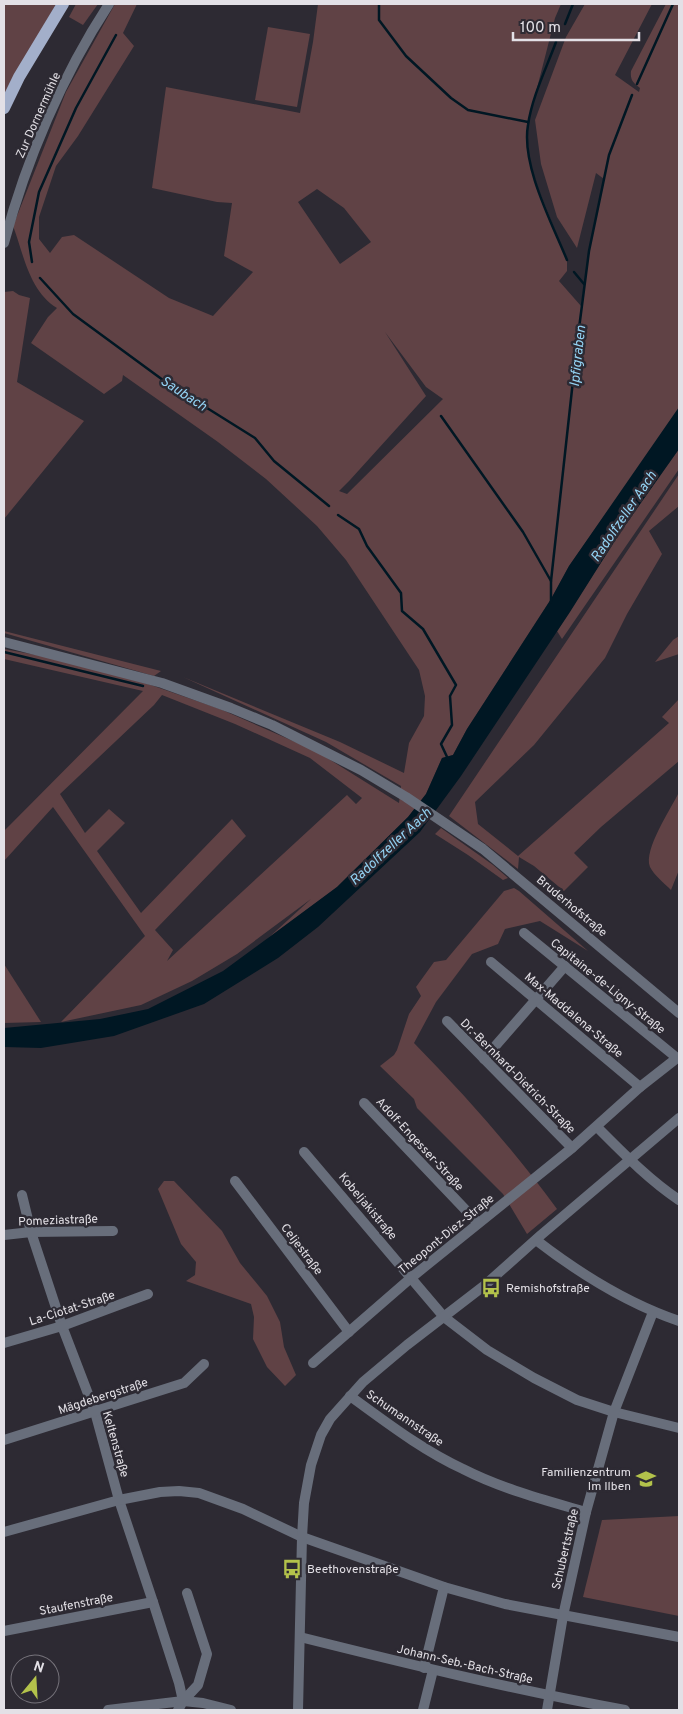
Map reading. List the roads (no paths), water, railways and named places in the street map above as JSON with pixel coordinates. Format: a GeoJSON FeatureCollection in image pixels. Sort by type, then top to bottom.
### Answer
{"type":"FeatureCollection","features":[{"type":"Feature","properties":{"kind":"main road"},"geometry":{"type":"LineString","coordinates":[[4,108],[19,77],[63,4]]}},
{"type":"Feature","properties":{"kind":"street","name":"Zur Dornermühle"},"geometry":{"type":"LineString","coordinates":[[4,243],[24,179],[57,98],[94,27],[109,4]]}},
{"type":"Feature","properties":{"kind":"street","name":"Bruderhofstraße"},"geometry":{"type":"LineString","coordinates":[[4,642],[162,683],[231,708],[314,745],[406,798],[498,860],[679,1013]]}},
{"type":"Feature","properties":{"kind":"street","name":"Capitaine-de-Ligny-Straße"},"geometry":{"type":"LineString","coordinates":[[524,933],[676,1058]]}},
{"type":"Feature","properties":{"kind":"street","name":"Max-Maddalena-Straße"},"geometry":{"type":"LineString","coordinates":[[491,962],[640,1088]]}},
{"type":"Feature","properties":{"kind":"street"},"geometry":{"type":"LineString","coordinates":[[484,1059],[565,966]]}},
{"type":"Feature","properties":{"kind":"street","name":"Dr.-Bernhard-Dietrich-Straße"},"geometry":{"type":"LineString","coordinates":[[447,1021],[572,1148]]}},
{"type":"Feature","properties":{"kind":"street","name":"Theopont-Diez-Straße"},"geometry":{"type":"LineString","coordinates":[[313,1363],[412,1277],[572,1148],[676,1058]]}},
{"type":"Feature","properties":{"kind":"street","name":"Adolf-Engesser-Straße"},"geometry":{"type":"LineString","coordinates":[[364,1103],[478,1223]]}},
{"type":"Feature","properties":{"kind":"street"},"geometry":{"type":"LineString","coordinates":[[298,1710],[304,1503],[311,1465],[330,1419],[363,1382],[444,1317],[679,1118]]}},
{"type":"Feature","properties":{"kind":"street"},"geometry":{"type":"LineString","coordinates":[[597,1127],[630,1160],[679,1200]]}},
{"type":"Feature","properties":{"kind":"street","name":"Kobeljakistraße"},"geometry":{"type":"LineString","coordinates":[[304,1152],[444,1317],[487,1350],[534,1378],[577,1400],[614,1412],[679,1428]]}},
{"type":"Feature","properties":{"kind":"street","name":"Celjestraße"},"geometry":{"type":"LineString","coordinates":[[235,1181],[349,1332]]}},
{"type":"Feature","properties":{"kind":"street","name":"Keltenstraße"},"geometry":{"type":"LineString","coordinates":[[22,1194],[62,1326],[95,1412],[119,1500],[179,1684],[180,1706]]}},
{"type":"Feature","properties":{"kind":"street","name":"Pomeziastraße"},"geometry":{"type":"LineString","coordinates":[[4,1235],[32,1232],[113,1230]]}},
{"type":"Feature","properties":{"kind":"street"},"geometry":{"type":"LineString","coordinates":[[536,1240],[607,1290],[653,1312],[679,1321]]}},
{"type":"Feature","properties":{"kind":"street","name":"La-Ciotat-Straße"},"geometry":{"type":"LineString","coordinates":[[4,1343],[62,1326],[148,1294]]}},
{"type":"Feature","properties":{"kind":"street","name":"Schubertstraße"},"geometry":{"type":"LineString","coordinates":[[547,1710],[563,1616],[586,1512],[614,1412],[653,1312]]}},
{"type":"Feature","properties":{"kind":"street","name":"Mägdebergstraße"},"geometry":{"type":"LineString","coordinates":[[4,1440],[184,1383],[204,1364]]}},
{"type":"Feature","properties":{"kind":"street","name":"Schumannstraße"},"geometry":{"type":"LineString","coordinates":[[350,1396],[414,1442],[463,1469],[524,1494],[586,1512]]}},
{"type":"Feature","properties":{"kind":"street"},"geometry":{"type":"LineString","coordinates":[[4,1532],[119,1500],[160,1492],[199,1493],[243,1509],[302,1538],[444,1587],[504,1604],[679,1637]]}},
{"type":"Feature","properties":{"kind":"street"},"geometry":{"type":"LineString","coordinates":[[423,1710],[428,1669],[444,1587]]}},
{"type":"Feature","properties":{"kind":"street"},"geometry":{"type":"LineString","coordinates":[[180,1706],[198,1685],[207,1654],[187,1593]]}},
{"type":"Feature","properties":{"kind":"street","name":"Staufenstraße"},"geometry":{"type":"LineString","coordinates":[[4,1631],[153,1602]]}},
{"type":"Feature","properties":{"kind":"street","name":"Johann-Seb.-Bach-Straße"},"geometry":{"type":"LineString","coordinates":[[300,1637],[428,1669],[549,1696],[625,1710]]}},
{"type":"Feature","properties":{"kind":"street"},"geometry":{"type":"LineString","coordinates":[[108,1710],[204,1703],[231,1710]]}},
{"type":"Feature","properties":{"kind":"water","name":"Radolfzeller Aach"},"geometry":{"type":"Polygon","coordinates":[[[679,407],[679,449],[621,531],[570,612],[461,776],[420,832],[318,927],[278,958],[204,1004],[114,1036],[41,1048],[4,1047],[4,1028],[100,1019],[148,1009],[223,971],[337,887],[408,817],[426,794],[442,758],[453,755],[467,729],[551,599],[569,566],[679,407]]]}},
{"type":"Feature","properties":{"kind":"waterway"},"geometry":{"type":"LineString","coordinates":[[379,4],[379,20],[406,56],[451,98],[468,110],[528,122]]}},
{"type":"Feature","properties":{"kind":"waterway"},"geometry":{"type":"LineString","coordinates":[[565,24],[573,4]]}},
{"type":"Feature","properties":{"kind":"waterway","name":"Ipfigraben"},"geometry":{"type":"LineString","coordinates":[[637,84],[673,4]]}},
{"type":"Feature","properties":{"kind":"waterway","name":"Saubach"},"geometry":{"type":"LineString","coordinates":[[32,262],[29,242],[39,192],[76,108],[116,35]]}},
{"type":"Feature","properties":{"kind":"waterway"},"geometry":{"type":"LineString","coordinates":[[556,42],[533,104],[528,125],[527,141],[533,176],[539,194],[567,260]]}},
{"type":"Feature","properties":{"kind":"waterway","name":"Ipfigraben"},"geometry":{"type":"LineString","coordinates":[[551,602],[551,581],[589,251],[609,155],[632,95]]}},
{"type":"Feature","properties":{"kind":"waterway"},"geometry":{"type":"LineString","coordinates":[[574,272],[584,284]]}},
{"type":"Feature","properties":{"kind":"waterway","name":"Saubach"},"geometry":{"type":"LineString","coordinates":[[40,278],[73,314],[167,383],[255,438],[274,461],[329,506]]}},
{"type":"Feature","properties":{"kind":"waterway"},"geometry":{"type":"LineString","coordinates":[[441,416],[523,532],[551,581]]}},
{"type":"Feature","properties":{"kind":"waterway","name":"Saubach"},"geometry":{"type":"LineString","coordinates":[[338,515],[359,529],[367,546],[401,593],[402,611],[423,629],[456,685],[450,696],[452,725],[441,744],[448,759]]}},
{"type":"Feature","properties":{"kind":"waterway"},"geometry":{"type":"LineString","coordinates":[[4,652],[143,686]]}},
{"type":"Feature","properties":{"kind":"place","name":"Remishofstraße"},"geometry":{"type":"Point","coordinates":[491,1288]}},
{"type":"Feature","properties":{"kind":"place","name":"Familienzentrum Im Ilben"},"geometry":{"type":"Point","coordinates":[646,1479]}},
{"type":"Feature","properties":{"kind":"place","name":"Beethovenstraße"},"geometry":{"type":"Point","coordinates":[292,1569]}}]}
